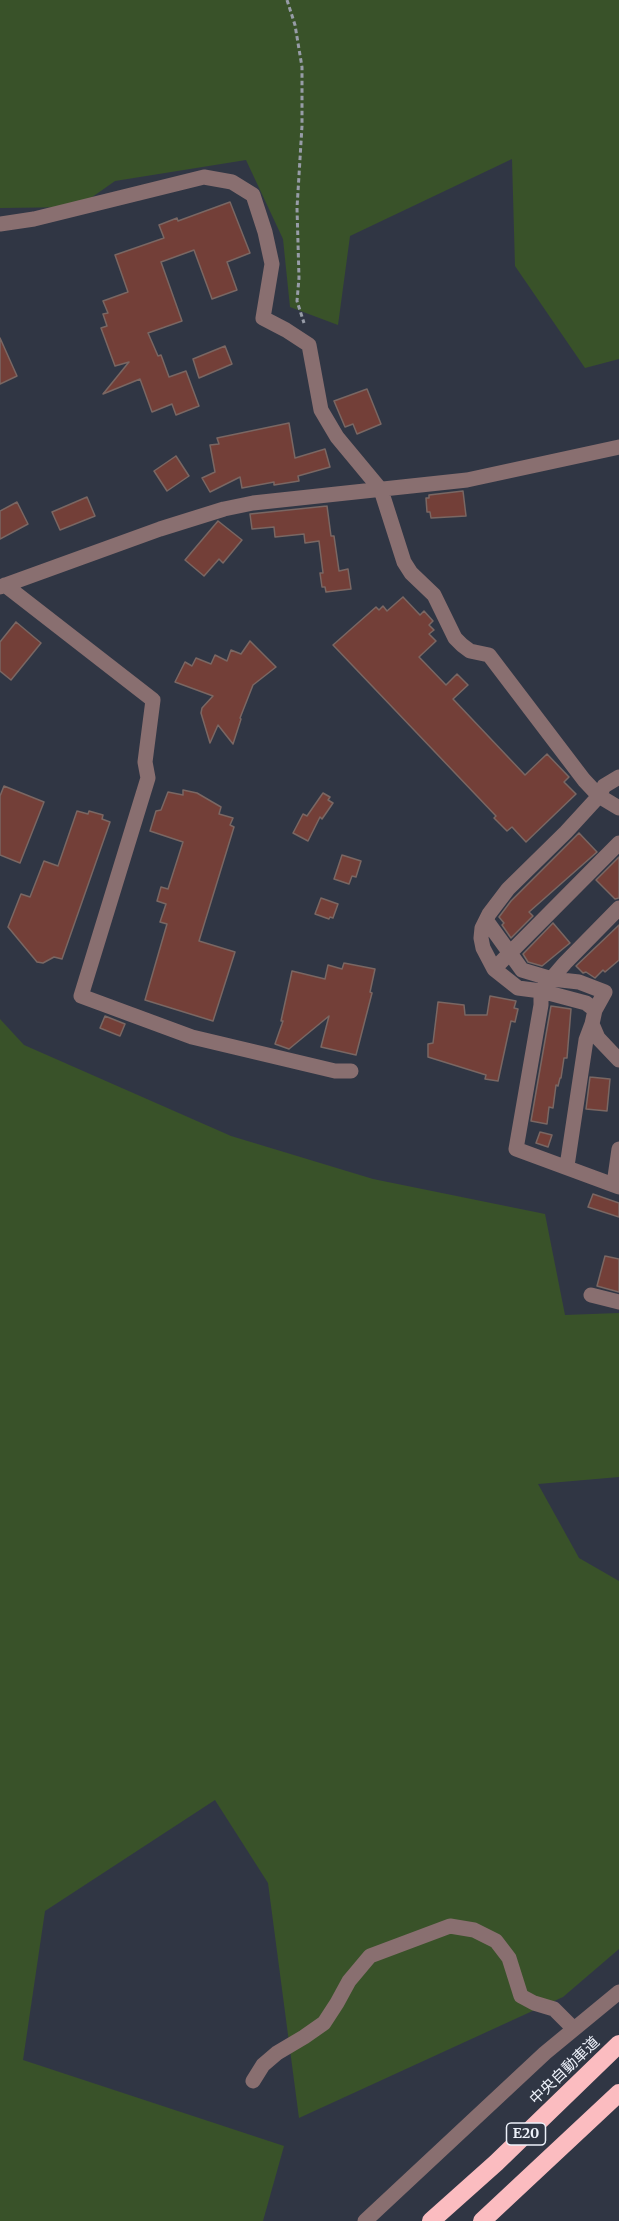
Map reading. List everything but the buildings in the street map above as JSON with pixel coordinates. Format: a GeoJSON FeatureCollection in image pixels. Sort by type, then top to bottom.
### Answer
{"type":"FeatureCollection","features":[{"type":"Feature","properties":{"kind":"highway","name":"中央自動車道"},"geometry":{"type":"LineString","coordinates":[[430,2221],[496,2163],[619,2044]]}},
{"type":"Feature","properties":{"kind":"highway","name":"E20"},"geometry":{"type":"LineString","coordinates":[[482,2221],[619,2093]]}},
{"type":"Feature","properties":{"kind":"street"},"geometry":{"type":"LineString","coordinates":[[0,224],[34,219],[204,177],[232,182],[253,195],[272,264],[263,318],[306,342],[312,351],[321,410],[337,437],[381,490],[404,562],[411,573],[434,595],[455,638],[470,651],[489,655],[599,796],[619,808]]}},
{"type":"Feature","properties":{"kind":"street"},"geometry":{"type":"LineString","coordinates":[[3,586],[195,517],[224,509],[253,503],[466,480],[619,447]]}},
{"type":"Feature","properties":{"kind":"street"},"geometry":{"type":"LineString","coordinates":[[3,586],[153,700],[145,762],[148,778],[81,996],[192,1037],[335,1071],[351,1071]]}},
{"type":"Feature","properties":{"kind":"street"},"geometry":{"type":"LineString","coordinates":[[619,777],[604,786],[599,796],[508,889],[486,920],[481,938],[483,948],[494,969],[518,988],[586,1003],[593,1017],[598,1038],[619,1060]]}},
{"type":"Feature","properties":{"kind":"street"},"geometry":{"type":"LineString","coordinates":[[494,969],[619,843]]}},
{"type":"Feature","properties":{"kind":"street"},"geometry":{"type":"LineString","coordinates":[[619,908],[541,992],[541,1005],[516,1149],[616,1185],[619,1149]]}},
{"type":"Feature","properties":{"kind":"street"},"geometry":{"type":"LineString","coordinates":[[486,920],[522,970],[552,979],[579,982],[605,992],[593,1017],[586,1040],[567,1166]]}},
{"type":"Feature","properties":{"kind":"street"},"geometry":{"type":"LineString","coordinates":[[591,1295],[619,1302]]}},
{"type":"Feature","properties":{"kind":"street"},"geometry":{"type":"LineString","coordinates":[[253,2081],[263,2065],[277,2053],[324,2023],[338,2003],[349,1981],[370,1956],[450,1926],[474,1929],[496,1941],[509,1958],[521,1996],[554,2009],[573,2028]]}},
{"type":"Feature","properties":{"kind":"street"},"geometry":{"type":"LineString","coordinates":[[365,2221],[573,2028],[619,1992]]}},
{"type":"Feature","properties":{"kind":"path"},"geometry":{"type":"LineString","coordinates":[[287,0],[295,25],[302,67],[302,126],[297,208],[299,268],[297,301],[312,351]]}},
{"type":"Feature","properties":{"kind":"green space"},"geometry":{"type":"Polygon","coordinates":[[[0,0],[619,0],[619,359],[585,368],[515,266],[512,159],[350,236],[338,325],[290,307],[283,239],[246,160],[115,181],[78,207],[0,208],[0,0]]]}},
{"type":"Feature","properties":{"kind":"green space"},"geometry":{"type":"Polygon","coordinates":[[[0,1019],[24,1045],[231,1136],[373,1179],[545,1214],[565,1315],[619,1313],[619,1477],[538,1484],[579,1558],[619,1581],[619,1949],[563,1997],[299,2118],[268,1883],[215,1800],[45,1911],[23,2060],[284,2146],[263,2221],[0,2221],[0,1019]]]}}]}
